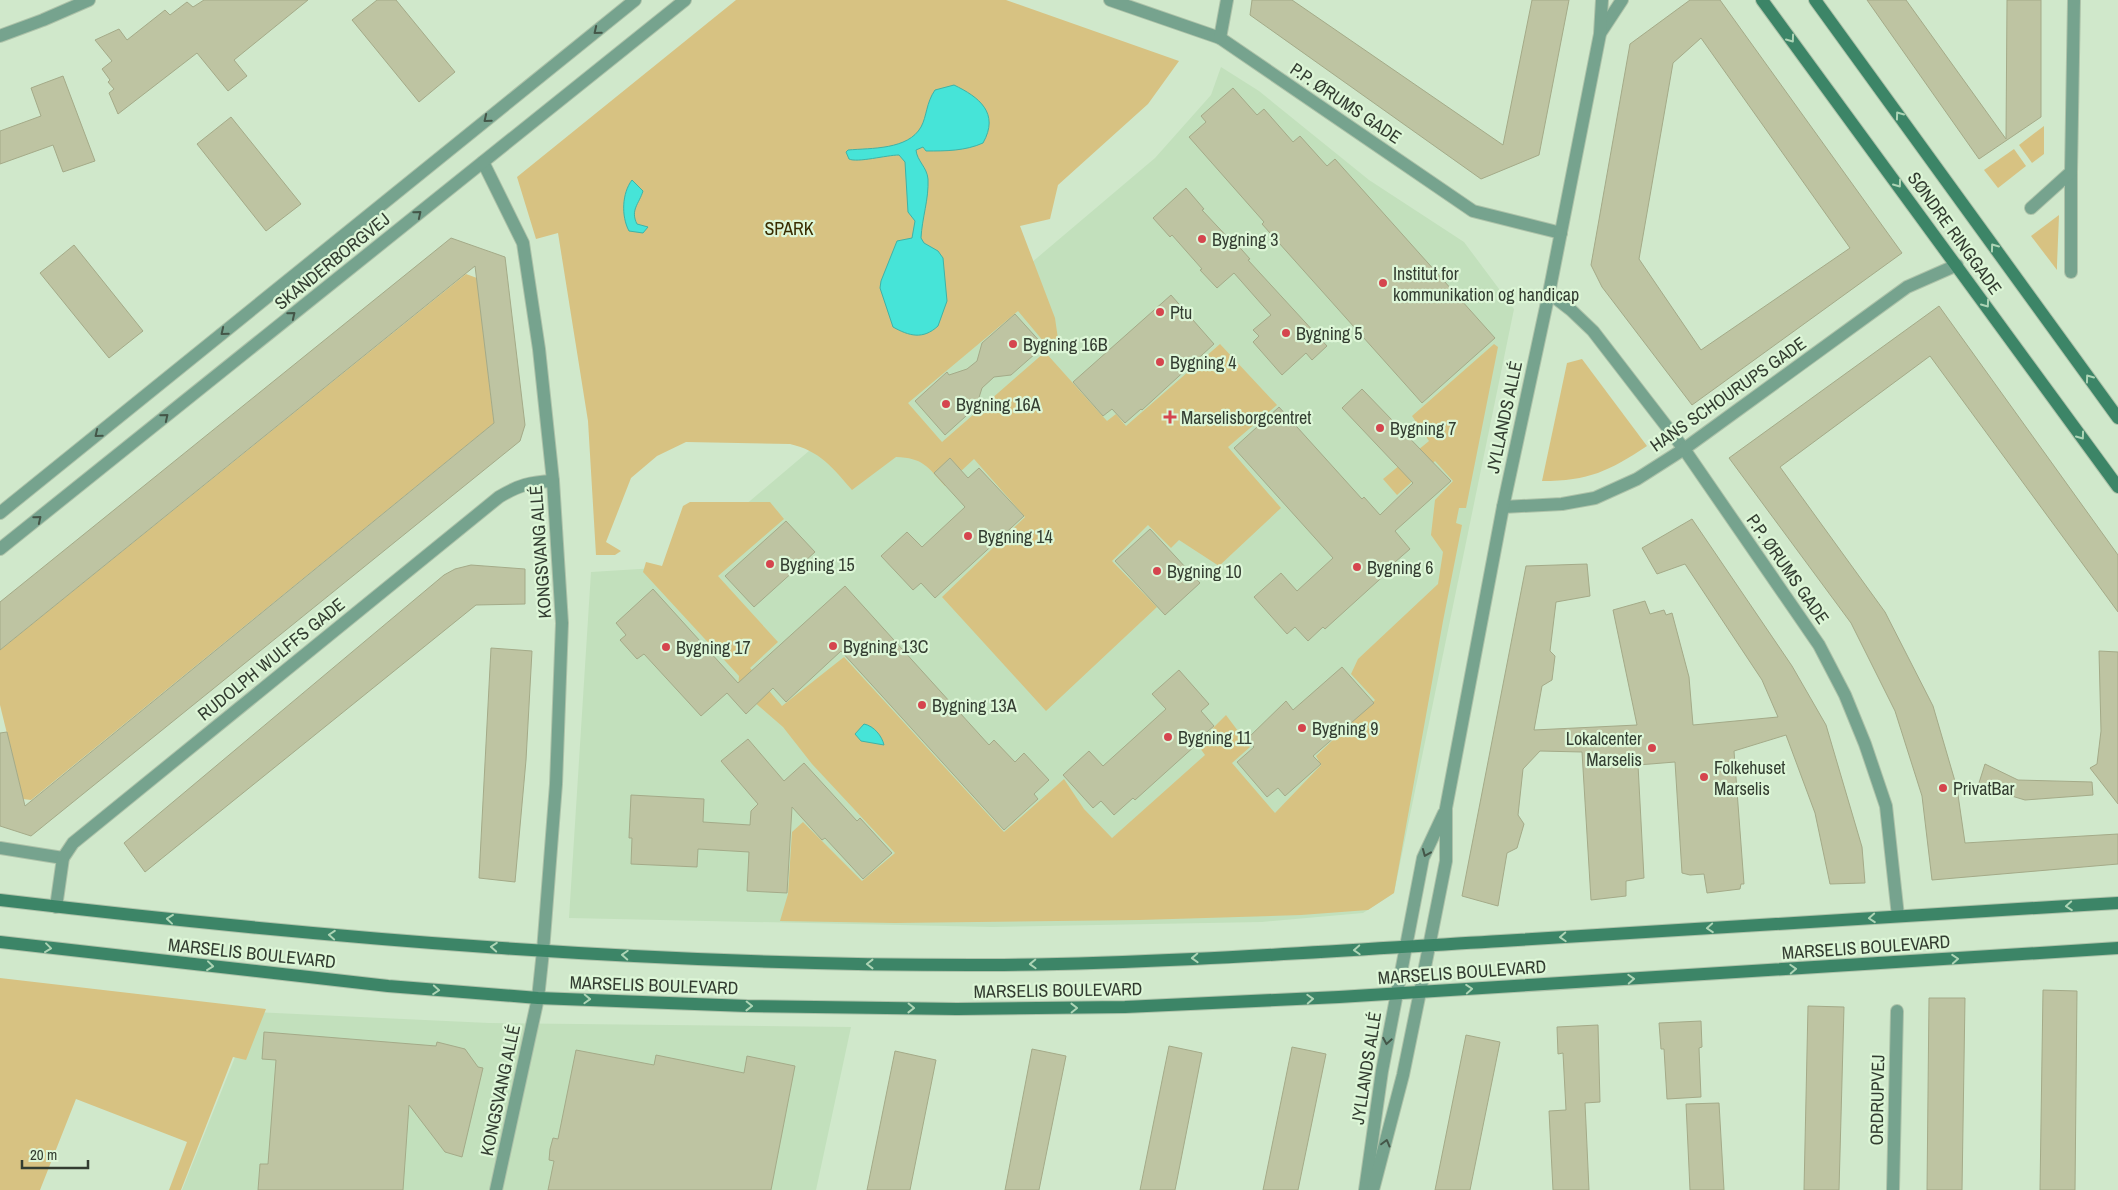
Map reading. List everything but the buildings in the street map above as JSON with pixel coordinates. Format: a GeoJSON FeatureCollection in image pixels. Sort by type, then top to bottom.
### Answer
{"type":"FeatureCollection","features":[{"type":"Feature","properties":{"kind":"main road","name":"SØNDRE RINGGADE"},"geometry":{"type":"LineString","coordinates":[[1762,0],[2118,487]]}},
{"type":"Feature","properties":{"kind":"main road","name":"SØNDRE RINGGADE"},"geometry":{"type":"LineString","coordinates":[[1815,0],[2118,418]]}},
{"type":"Feature","properties":{"kind":"main road","name":"MARSELIS BOULEVARD"},"geometry":{"type":"LineString","coordinates":[[0,900],[309,934],[543,951],[822,964],[993,965],[1273,955],[2118,903]]}},
{"type":"Feature","properties":{"kind":"main road","name":"MARSELIS BOULEVARD"},"geometry":{"type":"LineString","coordinates":[[0,942],[388,986],[538,998],[747,1006],[958,1009],[1125,1007],[1397,994],[2118,948]]}},
{"type":"Feature","properties":{"kind":"street"},"geometry":{"type":"LineString","coordinates":[[0,36],[89,0]]}},
{"type":"Feature","properties":{"kind":"street","name":"SKANDERBORGVEJ"},"geometry":{"type":"LineString","coordinates":[[0,513],[635,0]]}},
{"type":"Feature","properties":{"kind":"street","name":"SKANDERBORGVEJ"},"geometry":{"type":"LineString","coordinates":[[0,549],[685,0]]}},
{"type":"Feature","properties":{"kind":"street","name":"P.P. ØRUMS GADE"},"geometry":{"type":"LineString","coordinates":[[1110,0],[1220,38],[1473,211],[1561,233]]}},
{"type":"Feature","properties":{"kind":"street"},"geometry":{"type":"LineString","coordinates":[[1220,38],[1227,0]]}},
{"type":"Feature","properties":{"kind":"street","name":"JYLLANDS ALLÉ"},"geometry":{"type":"LineString","coordinates":[[1373,1190],[1404,1075],[1446,861],[1446,808],[1503,507],[1549,293],[1600,34],[1602,0]]}},
{"type":"Feature","properties":{"kind":"street"},"geometry":{"type":"LineString","coordinates":[[1600,34],[1613,0]]}},
{"type":"Feature","properties":{"kind":"street","name":"JYLLANDS ALLÉ"},"geometry":{"type":"LineString","coordinates":[[1600,34],[1622,0]]}},
{"type":"Feature","properties":{"kind":"street"},"geometry":{"type":"LineString","coordinates":[[2071,272],[2074,0]]}},
{"type":"Feature","properties":{"kind":"street","name":"KONGSVANG ALLÉ"},"geometry":{"type":"LineString","coordinates":[[483,162],[523,243],[540,349],[553,482],[562,623],[556,784],[538,998],[496,1190]]}},
{"type":"Feature","properties":{"kind":"street"},"geometry":{"type":"LineString","coordinates":[[2032,208],[2071,172]]}},
{"type":"Feature","properties":{"kind":"street","name":"HANS SCHOURUPS GADE"},"geometry":{"type":"LineString","coordinates":[[1503,507],[1562,504],[1595,498],[1637,479],[1684,450],[1907,287],[1957,265]]}},
{"type":"Feature","properties":{"kind":"street","name":"P.P. ØRUMS GADE"},"geometry":{"type":"LineString","coordinates":[[1549,293],[1574,312],[1593,331],[1684,450],[1819,645],[1845,695],[1865,744],[1886,806],[1898,916]]}},
{"type":"Feature","properties":{"kind":"street","name":"RUDOLPH WULFFS GADE"},"geometry":{"type":"LineString","coordinates":[[56,907],[63,858],[72,842],[499,497],[518,486],[533,482],[553,482]]}},
{"type":"Feature","properties":{"kind":"street","name":"JYLLANDS ALLÉ"},"geometry":{"type":"LineString","coordinates":[[1364,1190],[1382,1071],[1423,858],[1446,808]]}},
{"type":"Feature","properties":{"kind":"street"},"geometry":{"type":"LineString","coordinates":[[0,848],[63,858]]}},
{"type":"Feature","properties":{"kind":"street","name":"ORDRUPVEJ"},"geometry":{"type":"LineString","coordinates":[[1893,1190],[1897,1011]]}},
{"type":"Feature","properties":{"kind":"shaded area","name":"Marselisborgcentret"},"geometry":{"type":"Polygon","coordinates":[[[1221,67],[1259,91],[1369,180],[1464,242],[1514,309],[1394,893],[1363,913],[1262,922],[992,927],[569,918],[591,572],[672,567],[1155,158],[1211,95],[1221,67]]]}},
{"type":"Feature","properties":{"kind":"shaded area"},"geometry":{"type":"Polygon","coordinates":[[[253,1012],[489,1023],[851,1027],[816,1190],[182,1190],[253,1012]]]}},
{"type":"Feature","properties":{"kind":"green space","name":"SPARK"},"geometry":{"type":"Polygon","coordinates":[[[736,0],[1006,0],[1179,61],[1148,104],[1058,185],[1050,219],[1020,226],[1055,318],[1059,346],[1046,351],[1049,348],[1018,311],[908,403],[942,442],[1045,352],[1107,421],[1116,414],[1126,426],[1220,344],[1277,405],[1228,447],[1281,508],[1219,566],[1179,540],[1171,548],[1148,525],[1112,561],[1157,607],[1046,711],[942,597],[1025,517],[974,459],[945,486],[934,473],[919,461],[896,457],[852,490],[825,461],[810,451],[790,444],[686,442],[657,456],[631,478],[606,542],[621,551],[615,555],[596,555],[588,421],[558,233],[536,239],[517,177],[736,0]]]}},
{"type":"Feature","properties":{"kind":"green space"},"geometry":{"type":"Polygon","coordinates":[[[2044,126],[2044,154],[2032,163],[2019,145],[2044,126]]]}},
{"type":"Feature","properties":{"kind":"green space"},"geometry":{"type":"Polygon","coordinates":[[[2014,149],[2026,166],[1998,188],[1984,170],[2014,149]]]}},
{"type":"Feature","properties":{"kind":"green space"},"geometry":{"type":"Polygon","coordinates":[[[2059,215],[2057,265],[2057,270],[2031,236],[2059,215]]]}},
{"type":"Feature","properties":{"kind":"green space"},"geometry":{"type":"Polygon","coordinates":[[[466,274],[477,278],[494,423],[31,800],[23,799],[0,705],[0,650],[466,274]]]}},
{"type":"Feature","properties":{"kind":"green space"},"geometry":{"type":"Polygon","coordinates":[[[1494,344],[1498,347],[1466,508],[1459,508],[1456,523],[1462,525],[1394,893],[1368,910],[1301,915],[1139,920],[895,923],[780,921],[788,894],[792,832],[803,822],[862,881],[895,853],[812,764],[783,727],[738,688],[739,676],[643,572],[646,562],[662,566],[683,506],[690,502],[770,502],[784,519],[718,576],[778,642],[750,668],[782,706],[844,657],[1004,832],[1064,779],[1084,809],[1112,838],[1205,755],[1197,744],[1226,715],[1250,747],[1232,763],[1275,813],[1321,765],[1316,756],[1375,700],[1351,674],[1358,659],[1438,584],[1443,552],[1431,535],[1435,500],[1453,481],[1435,461],[1397,495],[1383,479],[1429,441],[1412,416],[1494,344]]]}},
{"type":"Feature","properties":{"kind":"green space"},"geometry":{"type":"Polygon","coordinates":[[[1582,359],[1647,446],[1621,462],[1586,477],[1542,481],[1567,363],[1582,359]]]}},
{"type":"Feature","properties":{"kind":"green space"},"geometry":{"type":"Polygon","coordinates":[[[0,978],[266,1009],[246,1060],[233,1057],[181,1190],[169,1190],[187,1142],[76,1099],[40,1190],[0,1190],[0,978]]]}},
{"type":"Feature","properties":{"kind":"water"},"geometry":{"type":"Polygon","coordinates":[[[954,85],[971,95],[984,107],[988,115],[988,132],[983,143],[969,148],[948,151],[926,151],[923,147],[916,150],[928,179],[921,238],[924,243],[938,251],[943,258],[947,301],[938,326],[927,333],[916,335],[905,333],[893,327],[880,288],[897,241],[912,238],[915,221],[908,212],[905,162],[899,155],[853,160],[849,159],[846,152],[848,150],[878,148],[907,140],[915,135],[921,127],[935,90],[954,85]]]}},
{"type":"Feature","properties":{"kind":"water"},"geometry":{"type":"Polygon","coordinates":[[[632,180],[643,191],[634,215],[637,224],[648,227],[643,233],[629,231],[626,225],[624,205],[626,191],[632,180]]]}},
{"type":"Feature","properties":{"kind":"water"},"geometry":{"type":"Polygon","coordinates":[[[864,724],[877,732],[884,745],[861,741],[855,734],[864,724]]]}},
{"type":"Feature","properties":{"kind":"place","name":"Bygning 3"},"geometry":{"type":"Point","coordinates":[1202,239]}},
{"type":"Feature","properties":{"kind":"place","name":"Institut for kommunikation og handicap"},"geometry":{"type":"Point","coordinates":[1383,283]}},
{"type":"Feature","properties":{"kind":"place","name":"Ptu"},"geometry":{"type":"Point","coordinates":[1160,312]}},
{"type":"Feature","properties":{"kind":"place","name":"Bygning 5"},"geometry":{"type":"Point","coordinates":[1286,333]}},
{"type":"Feature","properties":{"kind":"place","name":"Bygning 16B"},"geometry":{"type":"Point","coordinates":[1013,344]}},
{"type":"Feature","properties":{"kind":"place","name":"Bygning 4"},"geometry":{"type":"Point","coordinates":[1160,362]}},
{"type":"Feature","properties":{"kind":"place","name":"Bygning 16A"},"geometry":{"type":"Point","coordinates":[946,404]}},
{"type":"Feature","properties":{"kind":"place","name":"Marselisborgcentret"},"geometry":{"type":"Point","coordinates":[1170,417]}},
{"type":"Feature","properties":{"kind":"place","name":"Bygning 7"},"geometry":{"type":"Point","coordinates":[1380,428]}},
{"type":"Feature","properties":{"kind":"place","name":"Bygning 14"},"geometry":{"type":"Point","coordinates":[968,536]}},
{"type":"Feature","properties":{"kind":"place","name":"Bygning 15"},"geometry":{"type":"Point","coordinates":[770,564]}},
{"type":"Feature","properties":{"kind":"place","name":"Bygning 6"},"geometry":{"type":"Point","coordinates":[1357,567]}},
{"type":"Feature","properties":{"kind":"place","name":"Bygning 10"},"geometry":{"type":"Point","coordinates":[1157,571]}},
{"type":"Feature","properties":{"kind":"place","name":"Bygning 13C"},"geometry":{"type":"Point","coordinates":[833,646]}},
{"type":"Feature","properties":{"kind":"place","name":"Bygning 17"},"geometry":{"type":"Point","coordinates":[666,647]}},
{"type":"Feature","properties":{"kind":"place","name":"Bygning 13A"},"geometry":{"type":"Point","coordinates":[922,705]}},
{"type":"Feature","properties":{"kind":"place","name":"Bygning 9"},"geometry":{"type":"Point","coordinates":[1302,728]}},
{"type":"Feature","properties":{"kind":"place","name":"Bygning 11"},"geometry":{"type":"Point","coordinates":[1168,737]}},
{"type":"Feature","properties":{"kind":"place","name":"Lokalcenter Marselis"},"geometry":{"type":"Point","coordinates":[1652,748]}},
{"type":"Feature","properties":{"kind":"place","name":"Folkehuset Marselis"},"geometry":{"type":"Point","coordinates":[1704,777]}},
{"type":"Feature","properties":{"kind":"place","name":"PrivatBar"},"geometry":{"type":"Point","coordinates":[1943,788]}}]}
